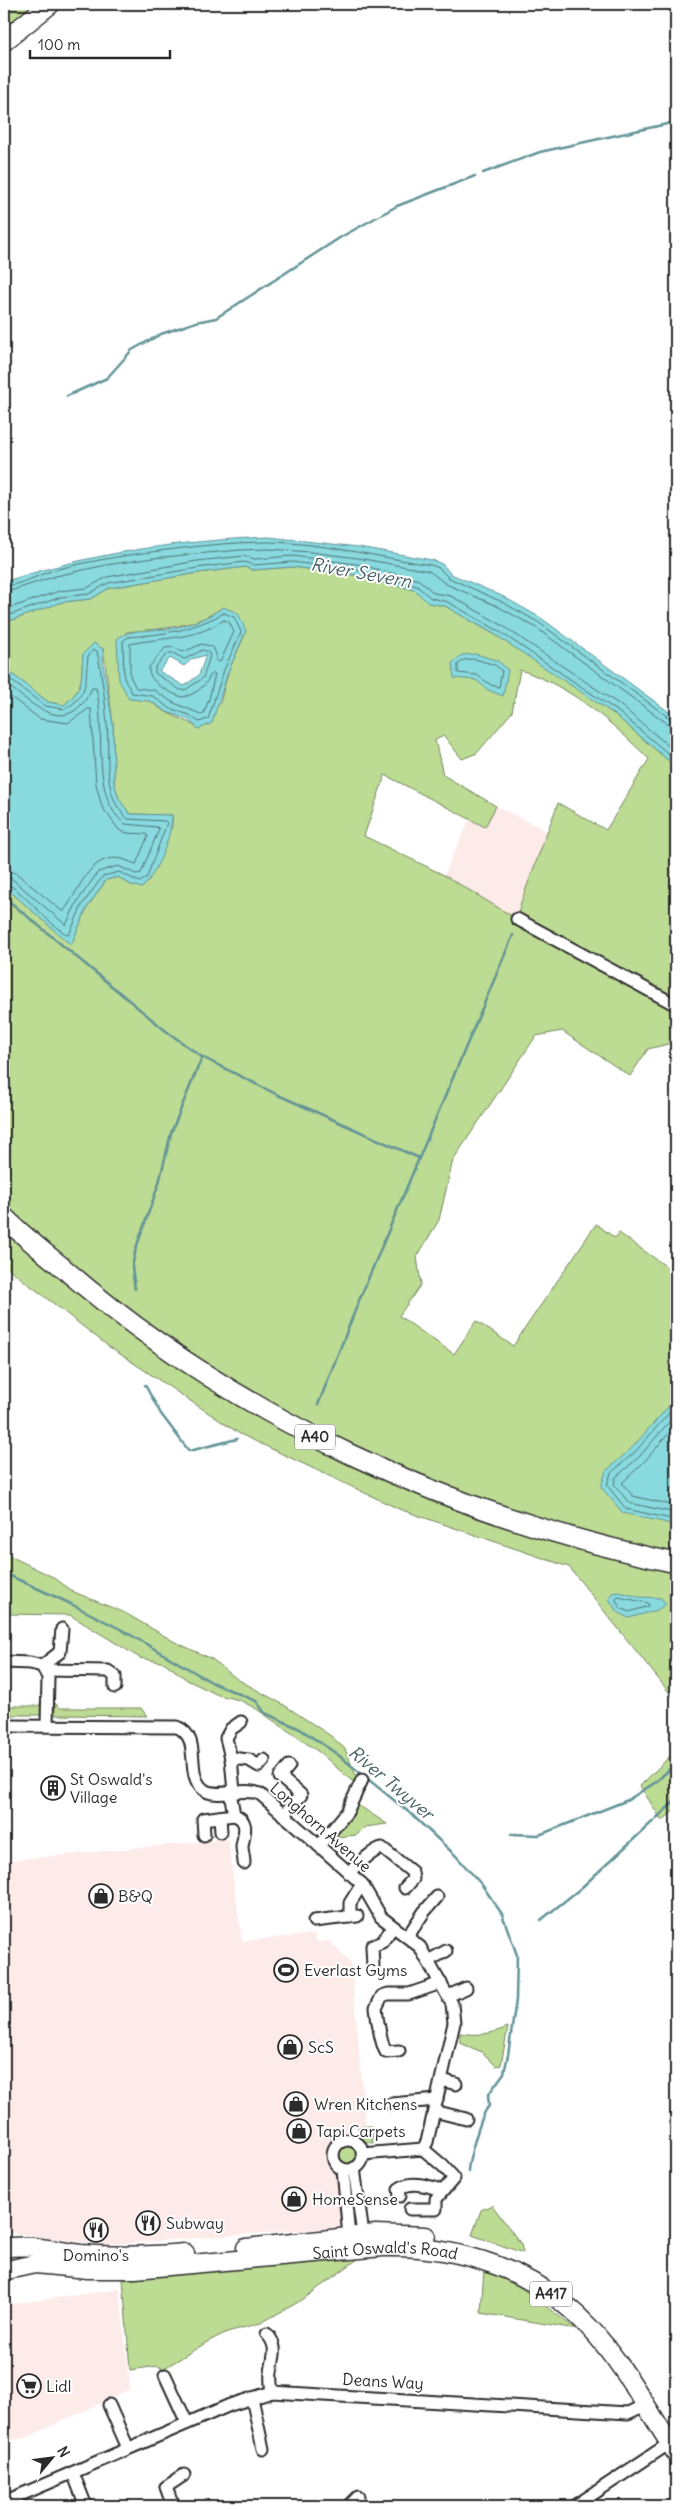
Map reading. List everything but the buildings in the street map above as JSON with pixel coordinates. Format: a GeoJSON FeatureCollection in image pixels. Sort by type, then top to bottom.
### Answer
{"type":"FeatureCollection","features":[{"type":"Feature","properties":{"kind":"highway"},"geometry":{"type":"LineString","coordinates":[[4,41],[50,4]]}},
{"type":"Feature","properties":{"kind":"highway","name":"A40"},"geometry":{"type":"LineString","coordinates":[[4,1216],[123,1318],[224,1388],[297,1428],[370,1464],[439,1492],[553,1532],[676,1563]]}},
{"type":"Feature","properties":{"kind":"main road","name":"Saint Oswald's Road"},"geometry":{"type":"LineString","coordinates":[[5,2268],[35,2264],[88,2269],[135,2269],[414,2235],[469,2243],[500,2253],[545,2276],[571,2294],[597,2320],[622,2352],[674,2442]]}},
{"type":"Feature","properties":{"kind":"main road","name":"Saint Oswald's Road"},"geometry":{"type":"LineString","coordinates":[[4,2248],[18,2247],[82,2254],[131,2256],[357,2243],[439,2249],[474,2256],[523,2277],[568,2307],[590,2328],[613,2357],[645,2405],[674,2442]]}},
{"type":"Feature","properties":{"kind":"street"},"geometry":{"type":"LineString","coordinates":[[517,919],[676,1005]]}},
{"type":"Feature","properties":{"kind":"street"},"geometry":{"type":"LineString","coordinates":[[44,1668],[60,1652],[62,1629]]}},
{"type":"Feature","properties":{"kind":"street"},"geometry":{"type":"LineString","coordinates":[[4,1662],[30,1663],[44,1668],[108,1671],[115,1676],[115,1687]]}},
{"type":"Feature","properties":{"kind":"street"},"geometry":{"type":"LineString","coordinates":[[44,1668],[48,1677],[47,1725]]}},
{"type":"Feature","properties":{"kind":"street"},"geometry":{"type":"LineString","coordinates":[[234,1815],[231,1758],[226,1738],[231,1729],[242,1722]]}},
{"type":"Feature","properties":{"kind":"street","name":"Longhorn Avenue"},"geometry":{"type":"LineString","coordinates":[[4,1726],[177,1727],[184,1730],[190,1739],[197,1781],[202,1789],[209,1793],[254,1791],[362,1884],[381,1917],[420,1947],[448,1996],[454,2023],[427,2142],[423,2149]]}},
{"type":"Feature","properties":{"kind":"street"},"geometry":{"type":"LineString","coordinates":[[231,1758],[249,1760],[259,1766],[264,1760]]}},
{"type":"Feature","properties":{"kind":"street"},"geometry":{"type":"LineString","coordinates":[[283,1814],[301,1794],[280,1777],[289,1766]]}},
{"type":"Feature","properties":{"kind":"street"},"geometry":{"type":"LineString","coordinates":[[319,1846],[347,1812],[362,1780]]}},
{"type":"Feature","properties":{"kind":"street"},"geometry":{"type":"LineString","coordinates":[[204,1835],[203,1819],[234,1815],[240,1817],[244,1823],[246,1835],[242,1847],[244,1863]]}},
{"type":"Feature","properties":{"kind":"street"},"geometry":{"type":"LineString","coordinates":[[220,1818],[221,1832]]}},
{"type":"Feature","properties":{"kind":"street"},"geometry":{"type":"LineString","coordinates":[[349,1872],[360,1860],[368,1858],[378,1848],[382,1848],[412,1872],[412,1879],[405,1888]]}},
{"type":"Feature","properties":{"kind":"street"},"geometry":{"type":"LineString","coordinates":[[314,1921],[353,1917],[350,1902],[362,1884]]}},
{"type":"Feature","properties":{"kind":"street"},"geometry":{"type":"LineString","coordinates":[[408,1936],[437,1897]]}},
{"type":"Feature","properties":{"kind":"street"},"geometry":{"type":"LineString","coordinates":[[373,1966],[372,1946],[382,1942],[392,1927]]}},
{"type":"Feature","properties":{"kind":"street"},"geometry":{"type":"LineString","coordinates":[[428,1961],[446,1951]]}},
{"type":"Feature","properties":{"kind":"street"},"geometry":{"type":"LineString","coordinates":[[399,2050],[386,2052],[382,2046],[376,2008],[382,1996],[388,1994],[409,1994],[441,1983]]}},
{"type":"Feature","properties":{"kind":"street"},"geometry":{"type":"LineString","coordinates":[[448,1996],[466,1988]]}},
{"type":"Feature","properties":{"kind":"street"},"geometry":{"type":"LineString","coordinates":[[442,2080],[456,2084]]}},
{"type":"Feature","properties":{"kind":"street"},"geometry":{"type":"LineString","coordinates":[[391,2104],[435,2106],[466,2120]]}},
{"type":"Feature","properties":{"kind":"street"},"geometry":{"type":"LineString","coordinates":[[351,2141],[359,2145],[362,2154],[360,2162],[348,2169],[336,2164],[333,2156],[338,2144],[351,2141]]}},
{"type":"Feature","properties":{"kind":"street"},"geometry":{"type":"LineString","coordinates":[[362,2154],[423,2149],[454,2178],[436,2199],[436,2209],[410,2210]]}},
{"type":"Feature","properties":{"kind":"street"},"geometry":{"type":"LineString","coordinates":[[348,2169],[357,2243]]}},
{"type":"Feature","properties":{"kind":"street"},"geometry":{"type":"LineString","coordinates":[[400,2196],[400,2189],[403,2186],[428,2185],[442,2191]]}},
{"type":"Feature","properties":{"kind":"street"},"geometry":{"type":"LineString","coordinates":[[267,2334],[274,2345],[275,2353],[270,2374],[272,2392]]}},
{"type":"Feature","properties":{"kind":"street"},"geometry":{"type":"LineString","coordinates":[[166,2375],[187,2423]]}},
{"type":"Feature","properties":{"kind":"street","name":"Deans Way"},"geometry":{"type":"LineString","coordinates":[[4,2502],[230,2404],[272,2392],[628,2413],[645,2405]]}},
{"type":"Feature","properties":{"kind":"street"},"geometry":{"type":"LineString","coordinates":[[252,2398],[261,2444],[270,2435]]}},
{"type":"Feature","properties":{"kind":"street"},"geometry":{"type":"LineString","coordinates":[[115,2409],[128,2448]]}},
{"type":"Feature","properties":{"kind":"street"},"geometry":{"type":"LineString","coordinates":[[575,2506],[674,2442]]}},
{"type":"Feature","properties":{"kind":"street"},"geometry":{"type":"LineString","coordinates":[[73,2473],[86,2506]]}},
{"type":"Feature","properties":{"kind":"street"},"geometry":{"type":"LineString","coordinates":[[176,2506],[171,2501],[166,2487],[184,2475]]}},
{"type":"Feature","properties":{"kind":"street"},"geometry":{"type":"LineString","coordinates":[[349,2506],[358,2497]]}},
{"type":"Feature","properties":{"kind":"shaded area"},"geometry":{"type":"Polygon","coordinates":[[[496,806],[549,832],[521,902],[517,919],[444,875],[470,819],[485,827],[496,806]]]}},
{"type":"Feature","properties":{"kind":"shaded area"},"geometry":{"type":"Polygon","coordinates":[[[228,1839],[242,1941],[315,1934],[316,1942],[329,1941],[351,1963],[366,2126],[346,2129],[358,2226],[103,2245],[4,2232],[4,1861],[228,1839]]]}},
{"type":"Feature","properties":{"kind":"shaded area"},"geometry":{"type":"Polygon","coordinates":[[[120,2289],[130,2389],[26,2438],[4,2441],[4,2305],[120,2289]]]}},
{"type":"Feature","properties":{"kind":"green space"},"geometry":{"type":"Polygon","coordinates":[[[4,4],[36,4],[4,30],[4,4]]]}},
{"type":"Feature","properties":{"kind":"green space"},"geometry":{"type":"Polygon","coordinates":[[[245,567],[253,570],[292,567],[355,575],[415,590],[428,603],[445,606],[525,652],[614,714],[676,767],[676,1042],[648,1049],[630,1076],[562,1031],[536,1036],[453,1160],[439,1220],[417,1257],[421,1284],[399,1316],[454,1354],[476,1321],[513,1346],[596,1224],[615,1238],[619,1233],[667,1267],[676,1267],[676,1701],[569,1567],[399,1509],[240,1434],[108,1346],[4,1265],[4,886],[71,944],[87,908],[106,880],[118,877],[131,885],[172,827],[172,815],[130,814],[119,799],[114,783],[113,724],[103,648],[83,654],[81,682],[71,699],[64,705],[48,702],[12,674],[4,660],[4,623],[62,602],[91,599],[109,588],[245,567]],[[223,607],[212,614],[189,623],[126,632],[141,680],[152,702],[199,729],[220,703],[228,672],[246,632],[223,607]],[[520,670],[512,712],[477,753],[462,759],[444,736],[435,740],[443,775],[496,806],[485,827],[385,775],[364,836],[444,875],[517,919],[521,902],[558,803],[606,830],[649,759],[605,719],[573,695],[556,685],[520,670]]]}},
{"type":"Feature","properties":{"kind":"green space"},"geometry":{"type":"Polygon","coordinates":[[[4,1553],[53,1577],[74,1592],[125,1613],[175,1642],[212,1659],[237,1679],[284,1705],[331,1736],[345,1749],[357,1778],[353,1782],[319,1752],[255,1708],[239,1700],[218,1695],[187,1680],[165,1663],[140,1658],[70,1615],[4,1614],[4,1553]]]}},
{"type":"Feature","properties":{"kind":"green space"},"geometry":{"type":"Polygon","coordinates":[[[43,1700],[43,1715],[4,1715],[4,1706],[38,1706],[43,1700]]]}},
{"type":"Feature","properties":{"kind":"green space"},"geometry":{"type":"Polygon","coordinates":[[[55,1703],[60,1708],[141,1708],[147,1716],[55,1715],[55,1703]]]}},
{"type":"Feature","properties":{"kind":"green space"},"geometry":{"type":"Polygon","coordinates":[[[676,1750],[676,1809],[662,1821],[640,1786],[676,1750]]]}},
{"type":"Feature","properties":{"kind":"green space"},"geometry":{"type":"Polygon","coordinates":[[[355,1803],[387,1824],[365,1827],[357,1835],[337,1837],[334,1834],[355,1803]]]}},
{"type":"Feature","properties":{"kind":"green space"},"geometry":{"type":"Polygon","coordinates":[[[508,2027],[501,2065],[496,2066],[482,2052],[460,2043],[460,2033],[484,2034],[508,2027]]]}},
{"type":"Feature","properties":{"kind":"green space"},"geometry":{"type":"Polygon","coordinates":[[[371,2126],[373,2143],[362,2139],[358,2127],[371,2126]]]}},
{"type":"Feature","properties":{"kind":"green space"},"geometry":{"type":"Polygon","coordinates":[[[347,2147],[353,2150],[356,2156],[353,2162],[347,2165],[341,2162],[338,2156],[341,2150],[347,2147]]]}},
{"type":"Feature","properties":{"kind":"green space"},"geometry":{"type":"Polygon","coordinates":[[[492,2205],[521,2244],[523,2253],[472,2235],[481,2210],[492,2205]]]}},
{"type":"Feature","properties":{"kind":"green space"},"geometry":{"type":"Polygon","coordinates":[[[362,2256],[302,2300],[261,2323],[227,2332],[163,2369],[158,2366],[130,2370],[123,2280],[362,2256]]]}},
{"type":"Feature","properties":{"kind":"green space"},"geometry":{"type":"Polygon","coordinates":[[[484,2269],[512,2281],[576,2329],[481,2313],[484,2269]]]}},
{"type":"Feature","properties":{"kind":"water","name":"River Severn"},"geometry":{"type":"Polygon","coordinates":[[[269,537],[359,547],[432,560],[442,564],[451,574],[502,596],[541,618],[676,717],[676,767],[614,714],[494,634],[445,606],[428,603],[415,590],[355,575],[292,567],[253,570],[245,567],[198,573],[109,588],[91,599],[62,602],[4,623],[4,582],[69,563],[135,550],[168,545],[269,537]]]}},
{"type":"Feature","properties":{"kind":"water"},"geometry":{"type":"Polygon","coordinates":[[[223,607],[238,613],[246,631],[228,672],[212,723],[199,729],[187,719],[167,712],[150,701],[129,699],[119,680],[117,639],[136,631],[166,629],[186,625],[206,618],[223,607]],[[206,655],[192,659],[184,666],[170,658],[159,671],[184,686],[199,675],[206,655]]]}},
{"type":"Feature","properties":{"kind":"water"},"geometry":{"type":"Polygon","coordinates":[[[94,643],[103,649],[103,664],[113,724],[114,783],[119,799],[130,814],[172,815],[163,854],[148,881],[142,888],[131,885],[118,877],[106,880],[87,908],[71,945],[4,886],[4,660],[12,674],[48,702],[64,705],[79,688],[82,676],[83,654],[94,643]]]}},
{"type":"Feature","properties":{"kind":"water"},"geometry":{"type":"Polygon","coordinates":[[[476,654],[498,661],[508,670],[503,696],[488,690],[476,680],[454,678],[452,663],[462,655],[476,654]]]}},
{"type":"Feature","properties":{"kind":"water"},"geometry":{"type":"Polygon","coordinates":[[[676,1398],[676,1525],[623,1513],[601,1487],[606,1471],[631,1449],[676,1398]]]}},
{"type":"Feature","properties":{"kind":"water"},"geometry":{"type":"Polygon","coordinates":[[[619,1592],[639,1597],[661,1598],[666,1604],[657,1610],[629,1618],[617,1612],[609,1599],[612,1593],[619,1592]]]}},
{"type":"Feature","properties":{"kind":"waterway"},"geometry":{"type":"LineString","coordinates":[[483,173],[540,152],[676,122]]}},
{"type":"Feature","properties":{"kind":"waterway"},"geometry":{"type":"LineString","coordinates":[[67,396],[107,378],[132,350],[161,334],[196,322],[216,318],[341,237],[397,206],[475,176]]}},
{"type":"Feature","properties":{"kind":"waterway"},"geometry":{"type":"LineString","coordinates":[[4,897],[166,1031],[202,1057],[171,1133],[159,1183],[136,1248],[132,1267],[135,1289]]}},
{"type":"Feature","properties":{"kind":"waterway"},"geometry":{"type":"LineString","coordinates":[[318,1405],[358,1303],[513,935]]}},
{"type":"Feature","properties":{"kind":"waterway"},"geometry":{"type":"LineString","coordinates":[[202,1057],[278,1095],[419,1158]]}},
{"type":"Feature","properties":{"kind":"waterway"},"geometry":{"type":"LineString","coordinates":[[145,1385],[161,1414],[189,1451],[237,1439]]}},
{"type":"Feature","properties":{"kind":"waterway","name":"River Twyver"},"geometry":{"type":"LineString","coordinates":[[4,1573],[122,1630],[213,1683],[256,1701],[265,1713],[300,1729],[337,1754],[411,1814],[456,1856],[482,1885],[502,1914],[517,1955],[516,2000],[504,2073],[488,2095],[489,2106],[479,2127],[468,2172]]}},
{"type":"Feature","properties":{"kind":"waterway"},"geometry":{"type":"LineString","coordinates":[[511,1834],[539,1835],[628,1800],[656,1782],[676,1763]]}},
{"type":"Feature","properties":{"kind":"waterway"},"geometry":{"type":"LineString","coordinates":[[541,1920],[581,1888],[676,1800]]}},
{"type":"Feature","properties":{"kind":"place","name":"St Oswald's Village"},"geometry":{"type":"Point","coordinates":[53,1788]}},
{"type":"Feature","properties":{"kind":"place","name":"B&Q"},"geometry":{"type":"Point","coordinates":[101,1896]}},
{"type":"Feature","properties":{"kind":"place","name":"Everlast Gyms"},"geometry":{"type":"Point","coordinates":[286,1970]}},
{"type":"Feature","properties":{"kind":"place","name":"ScS"},"geometry":{"type":"Point","coordinates":[290,2047]}},
{"type":"Feature","properties":{"kind":"place","name":"Wren Kitchens"},"geometry":{"type":"Point","coordinates":[296,2104]}},
{"type":"Feature","properties":{"kind":"place","name":"Tapi Carpets"},"geometry":{"type":"Point","coordinates":[299,2131]}},
{"type":"Feature","properties":{"kind":"place","name":"HomeSense"},"geometry":{"type":"Point","coordinates":[294,2199]}},
{"type":"Feature","properties":{"kind":"place","name":"Subway"},"geometry":{"type":"Point","coordinates":[148,2223]}},
{"type":"Feature","properties":{"kind":"place","name":"Domino's"},"geometry":{"type":"Point","coordinates":[96,2230]}},
{"type":"Feature","properties":{"kind":"place","name":"Lidl"},"geometry":{"type":"Point","coordinates":[29,2386]}}]}
